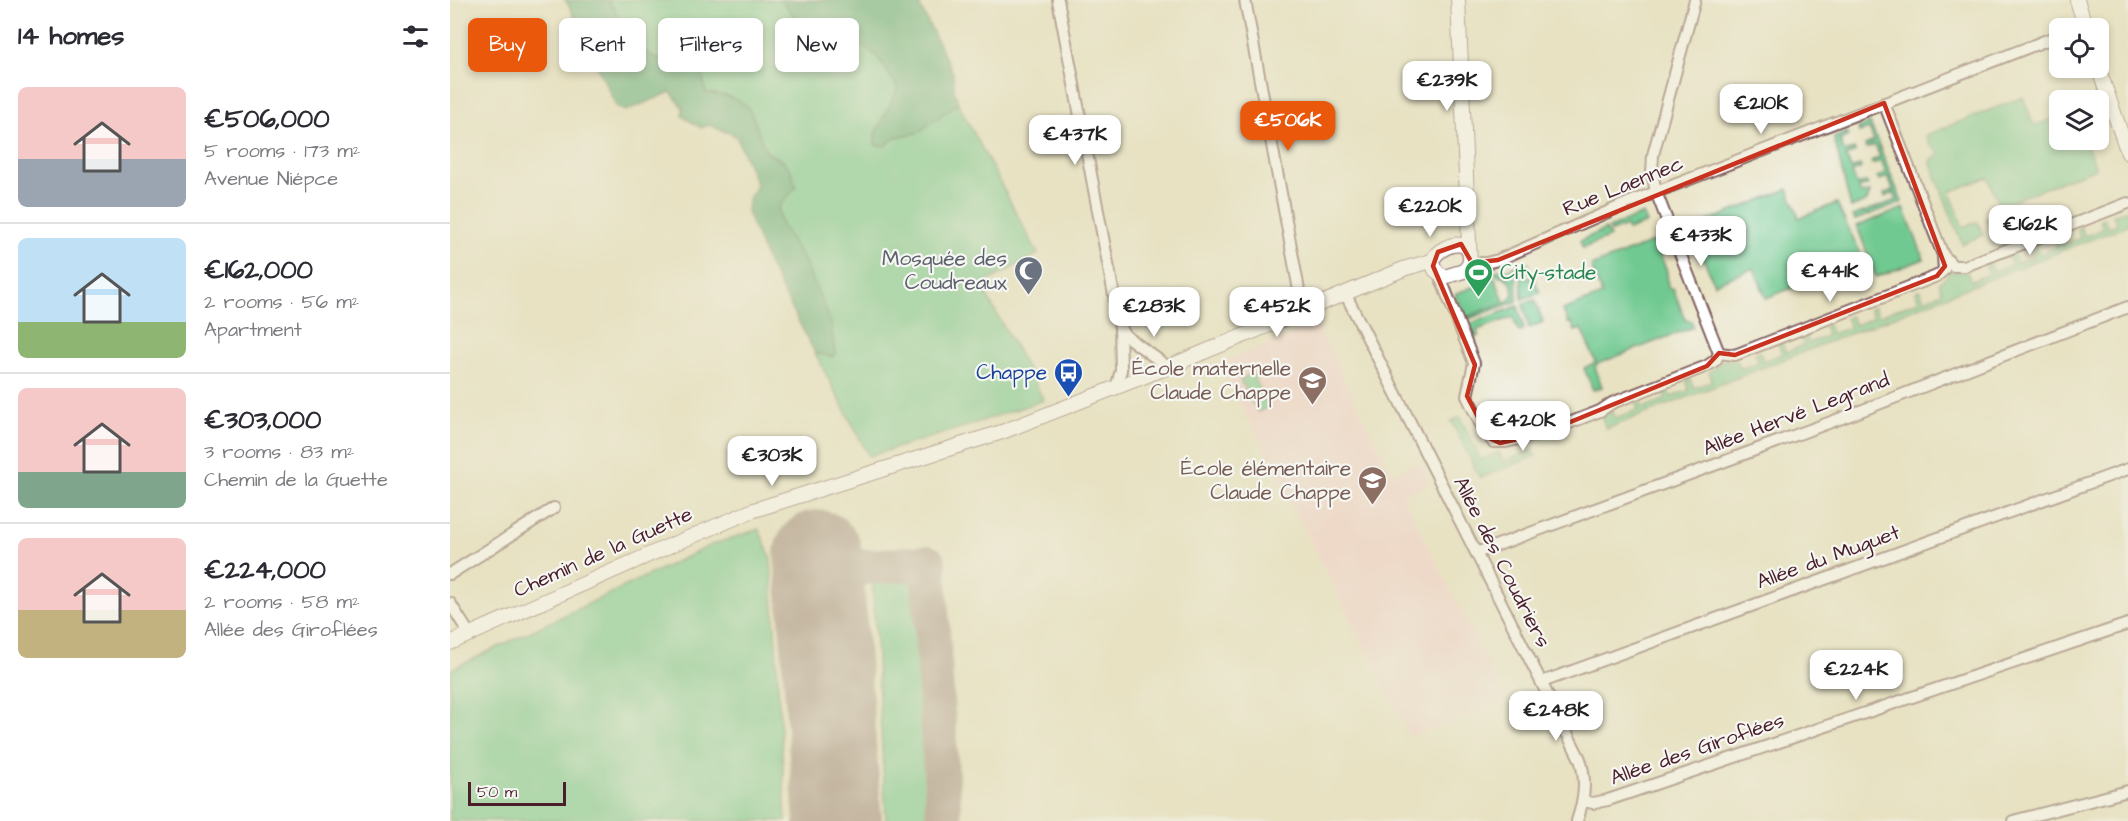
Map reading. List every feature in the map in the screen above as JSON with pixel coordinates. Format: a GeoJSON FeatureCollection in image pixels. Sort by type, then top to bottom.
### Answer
{"type":"FeatureCollection","features":[{"type":"Feature","properties":{"kind":"street"},"geometry":{"type":"LineString","coordinates":[[1058,0],[1120,327],[1122,355],[1116,388]]}},
{"type":"Feature","properties":{"kind":"street"},"geometry":{"type":"LineString","coordinates":[[1245,0],[1305,310]]}},
{"type":"Feature","properties":{"kind":"street"},"geometry":{"type":"LineString","coordinates":[[1435,268],[1444,277],[1464,271],[1468,222],[1458,0]]}},
{"type":"Feature","properties":{"kind":"street"},"geometry":{"type":"LineString","coordinates":[[1464,253],[1438,252],[1435,268],[1474,363],[1467,396],[1481,425],[1493,442],[1500,443],[1541,434],[1707,366],[1716,360],[1719,353],[1656,192],[1652,172],[1653,155],[1695,0]]}},
{"type":"Feature","properties":{"kind":"street"},"geometry":{"type":"LineString","coordinates":[[2077,0],[2080,18]]}},
{"type":"Feature","properties":{"kind":"street","name":"Rue Laennec"},"geometry":{"type":"LineString","coordinates":[[1464,253],[1486,263],[1498,260],[1656,192],[2049,39]]}},
{"type":"Feature","properties":{"kind":"street"},"geometry":{"type":"LineString","coordinates":[[2102,78],[2127,150]]}},
{"type":"Feature","properties":{"kind":"street"},"geometry":{"type":"LineString","coordinates":[[1719,353],[1734,355],[1936,276],[1944,270],[1943,255],[1884,103]]}},
{"type":"Feature","properties":{"kind":"street"},"geometry":{"type":"LineString","coordinates":[[1943,255],[1953,266],[1965,266],[2128,203]]}},
{"type":"Feature","properties":{"kind":"street","name":"Chemin de la Guette"},"geometry":{"type":"LineString","coordinates":[[450,643],[754,510],[1002,432],[1168,368],[1406,268],[1435,268]]}},
{"type":"Feature","properties":{"kind":"street","name":"Allée des Coudriers"},"geometry":{"type":"LineString","coordinates":[[1345,293],[1581,759],[1584,771],[1584,801],[1577,821]]}},
{"type":"Feature","properties":{"kind":"street","name":"Allée Hervé Legrand"},"geometry":{"type":"LineString","coordinates":[[1476,553],[1850,415],[2128,307]]}},
{"type":"Feature","properties":{"kind":"street"},"geometry":{"type":"LineString","coordinates":[[1120,327],[1126,336],[1168,368]]}},
{"type":"Feature","properties":{"kind":"street"},"geometry":{"type":"LineString","coordinates":[[1122,355],[1129,350],[1142,347]]}},
{"type":"Feature","properties":{"kind":"street","name":"Allée du Muguet"},"geometry":{"type":"LineString","coordinates":[[1542,682],[2128,469]]}},
{"type":"Feature","properties":{"kind":"street"},"geometry":{"type":"LineString","coordinates":[[450,574],[554,508]]}},
{"type":"Feature","properties":{"kind":"street"},"geometry":{"type":"LineString","coordinates":[[450,603],[470,635]]}},
{"type":"Feature","properties":{"kind":"street","name":"Allée des Giroflées"},"geometry":{"type":"LineString","coordinates":[[1584,801],[1593,803],[1608,800],[2128,624]]}},
{"type":"Feature","properties":{"kind":"street"},"geometry":{"type":"LineString","coordinates":[[2013,821],[2128,791]]}},
{"type":"Feature","properties":{"kind":"highlighted area"},"geometry":{"type":"Polygon","coordinates":[[[1884,103],[1945,266],[1937,276],[1735,355],[1719,353],[1707,366],[1600,411],[1541,434],[1500,443],[1489,438],[1467,396],[1475,365],[1433,266],[1438,252],[1461,244],[1472,263],[1498,260],[1884,103]]]}},
{"type":"Feature","properties":{"kind":"shaded area"},"geometry":{"type":"Polygon","coordinates":[[[1316,324],[1392,474],[1420,461],[1430,482],[1403,496],[1507,701],[1410,737],[1220,363],[1316,324]]]}},
{"type":"Feature","properties":{"kind":"green space"},"geometry":{"type":"Polygon","coordinates":[[[565,0],[608,0],[620,18],[575,18],[565,0]]]}},
{"type":"Feature","properties":{"kind":"green space"},"geometry":{"type":"Polygon","coordinates":[[[608,0],[781,0],[796,18],[775,18],[775,72],[859,72],[859,44],[877,56],[899,89],[875,135],[885,146],[895,137],[917,133],[958,103],[1038,254],[981,285],[1044,400],[869,456],[815,353],[832,357],[804,260],[782,226],[778,208],[784,161],[766,152],[760,137],[729,96],[705,93],[703,77],[696,72],[763,72],[763,18],[658,18],[658,59],[646,52],[646,18],[620,18],[608,0]]]}},
{"type":"Feature","properties":{"kind":"green space"},"geometry":{"type":"Polygon","coordinates":[[[781,0],[917,0],[953,73],[958,103],[917,133],[895,137],[885,146],[875,145],[875,135],[898,88],[877,56],[859,44],[859,18],[796,18],[781,0]]]}},
{"type":"Feature","properties":{"kind":"green space"},"geometry":{"type":"Polygon","coordinates":[[[646,52],[658,58],[658,72],[699,72],[703,77],[706,93],[735,99],[749,109],[766,152],[787,165],[792,173],[796,187],[778,208],[782,226],[804,260],[831,322],[835,354],[833,357],[815,353],[766,259],[747,212],[748,200],[757,186],[736,136],[709,125],[701,128],[682,116],[683,108],[671,92],[626,111],[616,106],[600,72],[646,72],[646,52]]]}},
{"type":"Feature","properties":{"kind":"green space"},"geometry":{"type":"Polygon","coordinates":[[[2023,97],[2034,126],[2049,120],[2049,150],[2089,150],[2096,168],[1999,206],[1988,177],[1950,192],[1963,227],[1978,222],[1983,235],[1962,244],[1930,161],[1940,154],[1929,144],[1926,135],[2023,97]]]}},
{"type":"Feature","properties":{"kind":"green space"},"geometry":{"type":"Polygon","coordinates":[[[1870,123],[1902,202],[1855,220],[1853,216],[1897,200],[1894,193],[1885,197],[1884,194],[1893,190],[1888,177],[1879,180],[1877,177],[1886,173],[1881,161],[1872,164],[1871,161],[1880,157],[1875,145],[1866,148],[1865,145],[1874,141],[1869,129],[1859,132],[1858,128],[1870,123]]]}},
{"type":"Feature","properties":{"kind":"green space"},"geometry":{"type":"Polygon","coordinates":[[[1847,132],[1849,136],[1840,140],[1844,152],[1854,149],[1855,152],[1846,156],[1851,169],[1860,165],[1861,168],[1852,172],[1857,185],[1866,182],[1868,185],[1858,188],[1861,194],[1870,192],[1867,201],[1851,208],[1834,138],[1847,132]]]}},
{"type":"Feature","properties":{"kind":"green space"},"geometry":{"type":"Polygon","coordinates":[[[1788,189],[1799,218],[1837,203],[1864,260],[1766,298],[1754,268],[1714,284],[1701,252],[1705,247],[1694,236],[1691,228],[1788,189]]]}},
{"type":"Feature","properties":{"kind":"green space"},"geometry":{"type":"Polygon","coordinates":[[[1904,208],[1924,259],[1876,277],[1857,226],[1904,208]]]}},
{"type":"Feature","properties":{"kind":"green space"},"geometry":{"type":"Polygon","coordinates":[[[2128,209],[2128,225],[1606,429],[1602,418],[1611,410],[1615,418],[1638,410],[1635,400],[1639,399],[1643,408],[1666,399],[1662,390],[1667,388],[1671,397],[1689,390],[1686,380],[1690,379],[1694,388],[1712,381],[1709,372],[1723,360],[1737,360],[1741,369],[1759,362],[1755,353],[1760,352],[1763,361],[1782,354],[1778,344],[1782,343],[1786,352],[1804,345],[1801,336],[1805,334],[1809,343],[1827,336],[1824,326],[1828,325],[1832,334],[1850,327],[1846,318],[1851,316],[1855,325],[1873,318],[1869,309],[1874,307],[1878,316],[1919,301],[1915,291],[1920,290],[1924,300],[1942,293],[1939,282],[1950,272],[1967,272],[1971,281],[1989,274],[1985,264],[1990,263],[1994,272],[2012,265],[2008,255],[2013,254],[2017,263],[2035,256],[2031,247],[2035,245],[2040,254],[2057,247],[2054,238],[2058,236],[2062,245],[2080,238],[2077,229],[2081,227],[2085,236],[2103,229],[2100,220],[2104,218],[2108,227],[2117,224],[2113,215],[2128,209]]]}},
{"type":"Feature","properties":{"kind":"green space"},"geometry":{"type":"Polygon","coordinates":[[[1643,214],[1647,223],[1628,230],[1626,226],[1611,232],[1609,228],[1643,214]]]}},
{"type":"Feature","properties":{"kind":"green space"},"geometry":{"type":"Polygon","coordinates":[[[1997,214],[2005,230],[1992,235],[1986,219],[1997,214]]]}},
{"type":"Feature","properties":{"kind":"green space"},"geometry":{"type":"Polygon","coordinates":[[[1606,229],[1610,237],[1583,248],[1580,241],[1606,229]]]}},
{"type":"Feature","properties":{"kind":"green space"},"geometry":{"type":"Polygon","coordinates":[[[1655,241],[1667,272],[1668,288],[1673,288],[1685,320],[1691,321],[1693,327],[1597,364],[1595,367],[1602,387],[1593,390],[1584,368],[1596,362],[1581,329],[1575,331],[1572,323],[1568,323],[1563,310],[1602,295],[1591,266],[1655,241]]]}},
{"type":"Feature","properties":{"kind":"green space"},"geometry":{"type":"Polygon","coordinates":[[[1528,263],[1531,270],[1524,273],[1526,279],[1533,276],[1540,293],[1522,299],[1521,267],[1528,263]]]}},
{"type":"Feature","properties":{"kind":"green space","name":"City-stade"},"geometry":{"type":"Polygon","coordinates":[[[1516,266],[1517,301],[1461,322],[1458,310],[1464,318],[1455,294],[1495,278],[1504,302],[1467,317],[1510,300],[1513,292],[1511,282],[1503,276],[1496,275],[1495,271],[1504,268],[1506,271],[1516,266]]]}},
{"type":"Feature","properties":{"kind":"green space"},"geometry":{"type":"Polygon","coordinates":[[[1535,300],[1543,322],[1529,328],[1523,304],[1535,300]]]}},
{"type":"Feature","properties":{"kind":"green space"},"geometry":{"type":"Polygon","coordinates":[[[1518,306],[1524,329],[1519,332],[1513,317],[1477,330],[1479,336],[1473,338],[1474,342],[1470,341],[1468,337],[1471,336],[1467,325],[1518,306]]]}},
{"type":"Feature","properties":{"kind":"green space"},"geometry":{"type":"Polygon","coordinates":[[[1252,373],[1269,407],[1258,412],[1240,380],[1252,373]]]}},
{"type":"Feature","properties":{"kind":"green space"},"geometry":{"type":"Polygon","coordinates":[[[1460,417],[1481,460],[1499,452],[1503,462],[1533,450],[1536,456],[1480,478],[1451,421],[1460,417]]]}},
{"type":"Feature","properties":{"kind":"green space"},"geometry":{"type":"Polygon","coordinates":[[[759,529],[771,558],[786,821],[450,821],[450,670],[711,545],[759,529]]]}},
{"type":"Feature","properties":{"kind":"green space"},"geometry":{"type":"Polygon","coordinates":[[[917,572],[932,821],[886,821],[872,573],[917,572]]]}},
{"type":"Feature","properties":{"kind":"taxiway"},"geometry":{"type":"LineString","coordinates":[[820,570],[928,563],[944,821]]}},
{"type":"Feature","properties":{"kind":"runway"},"geometry":{"type":"LineString","coordinates":[[818,554],[838,821]]}},
{"type":"Feature","properties":{"kind":"place","name":"Mosquée des Coudreaux"},"geometry":{"type":"Point","coordinates":[1028,296]}},
{"type":"Feature","properties":{"kind":"place","name":"City-stade"},"geometry":{"type":"Point","coordinates":[1479,298]}},
{"type":"Feature","properties":{"kind":"place","name":"Chappe"},"geometry":{"type":"Point","coordinates":[1068,398]}},
{"type":"Feature","properties":{"kind":"place","name":"École maternelle Claude Chappe"},"geometry":{"type":"Point","coordinates":[1312,406]}},
{"type":"Feature","properties":{"kind":"place","name":"École élémentaire Claude Chappe"},"geometry":{"type":"Point","coordinates":[1372,506]}}]}
